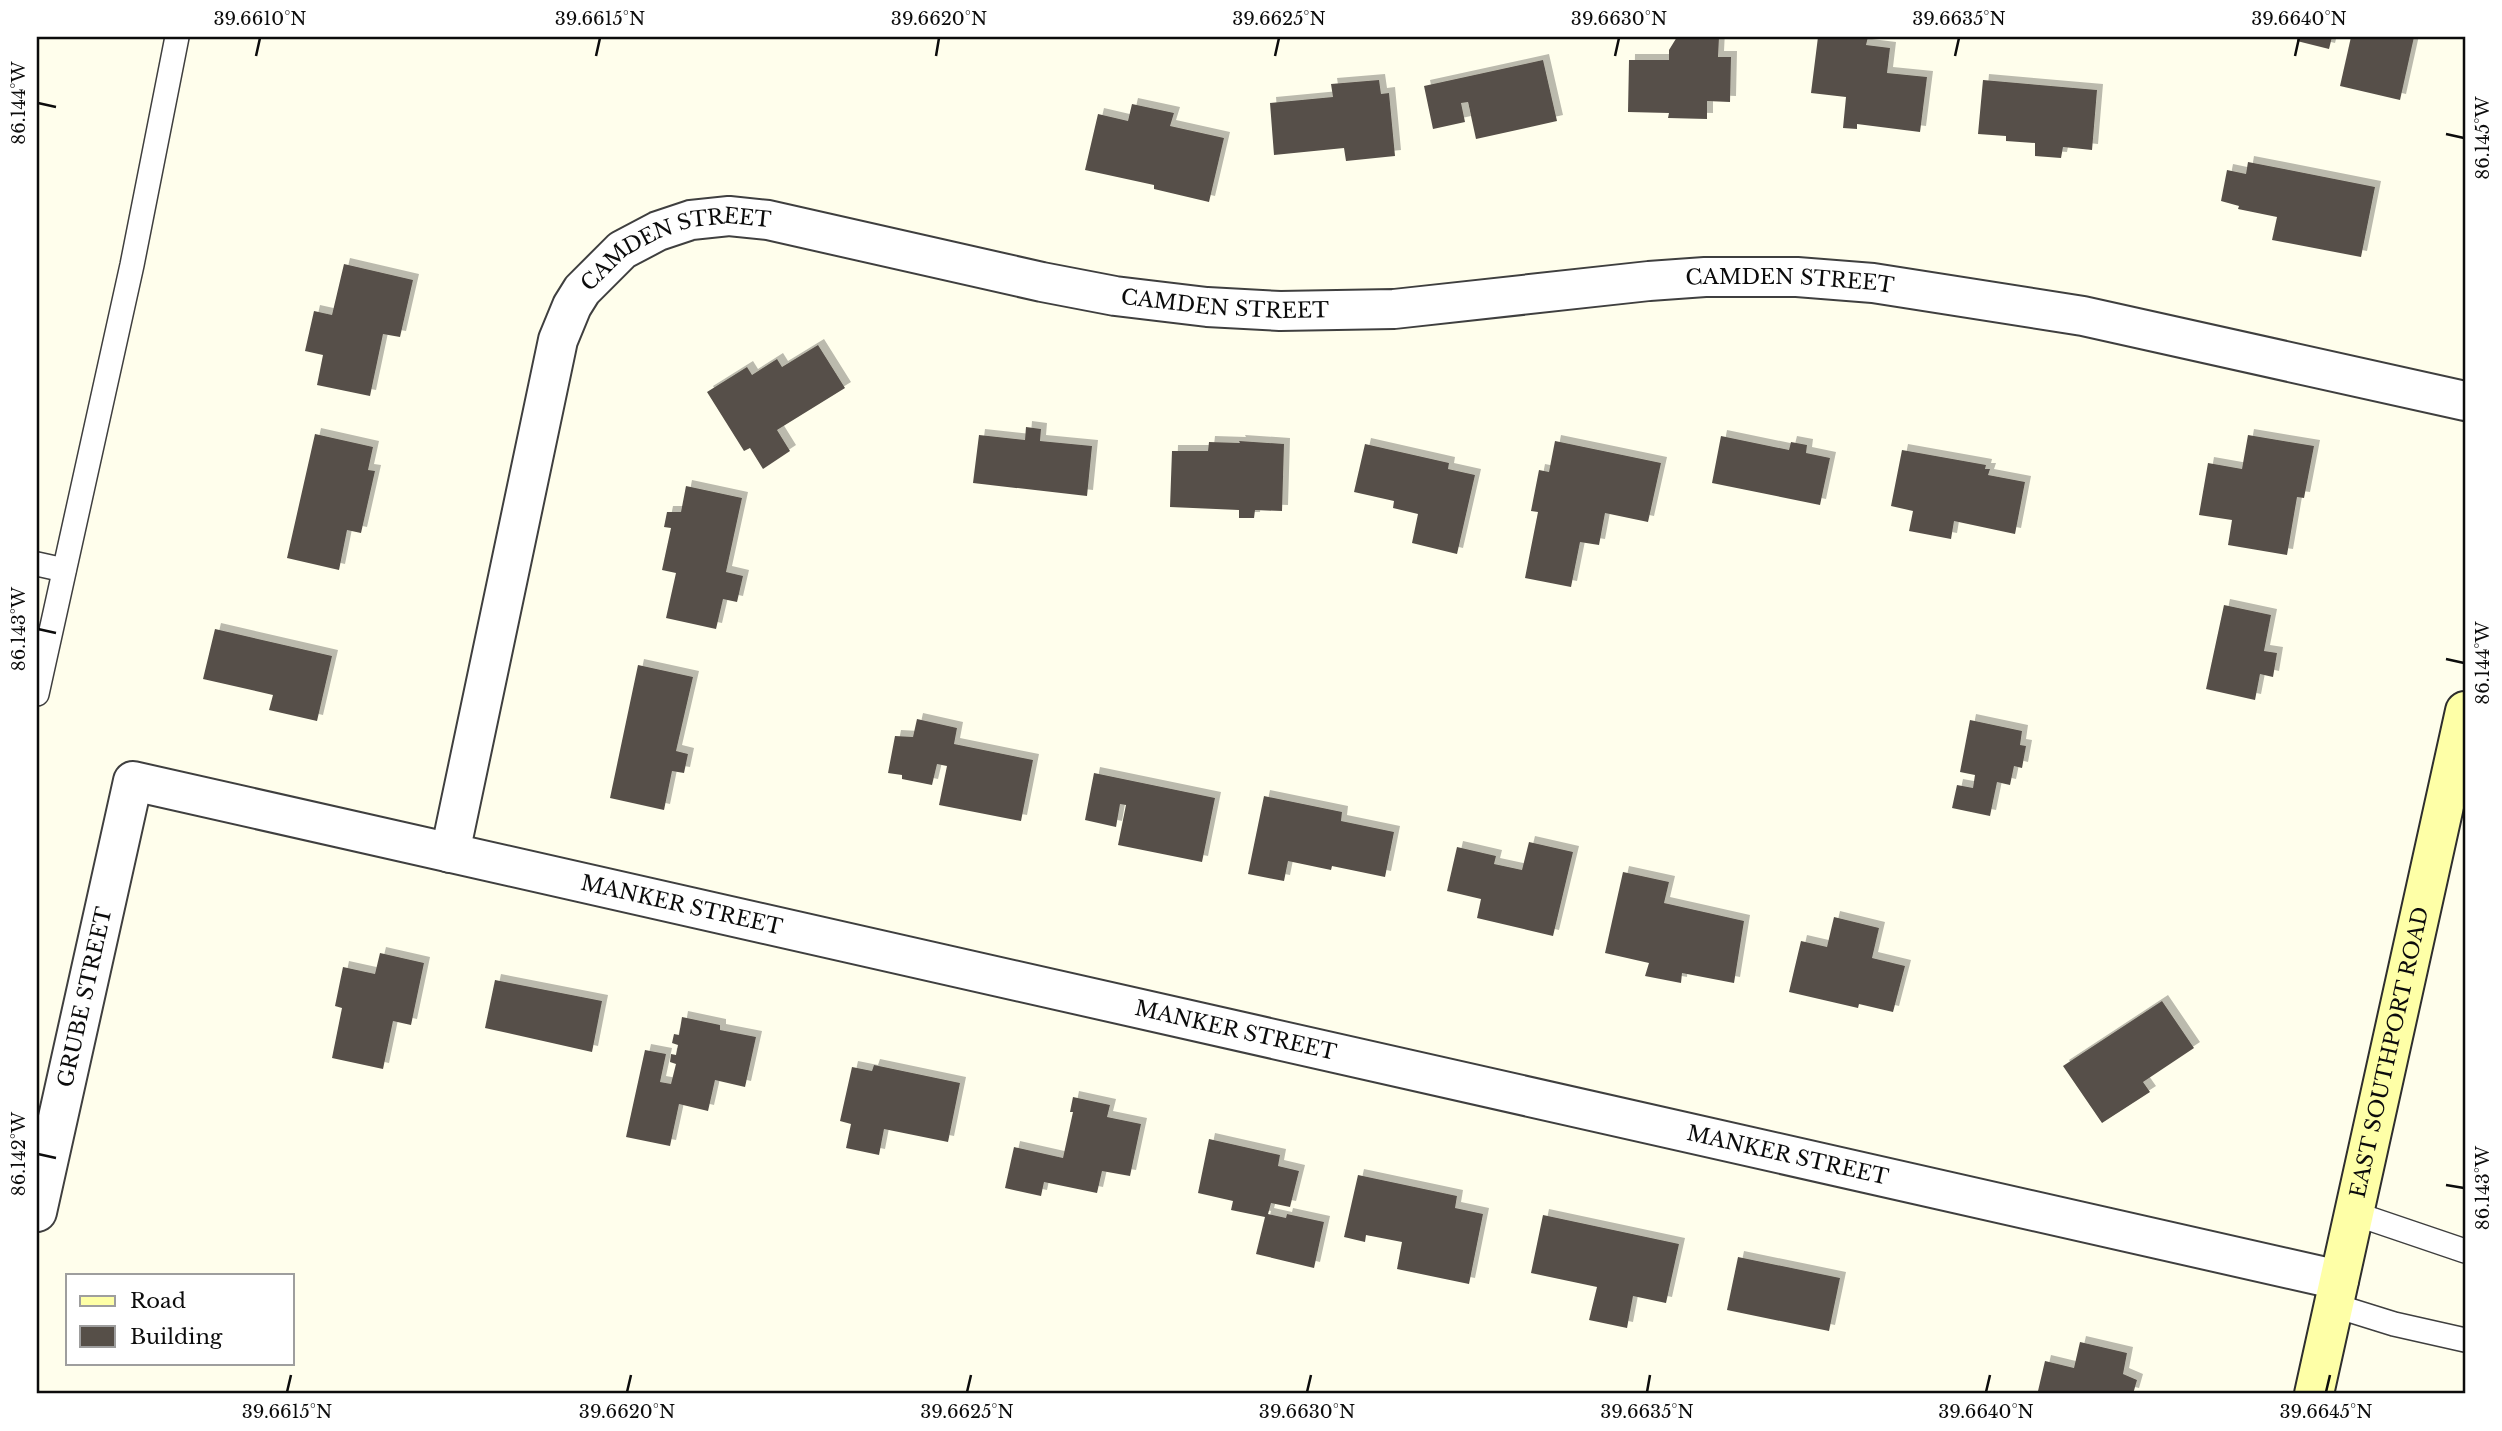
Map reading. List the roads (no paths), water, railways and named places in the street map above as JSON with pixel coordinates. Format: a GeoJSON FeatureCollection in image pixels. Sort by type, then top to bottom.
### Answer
{"type":"FeatureCollection","features":[{"type":"Feature","properties":{"kind":"main road","name":"EAST SOUTHPORT ROAD"},"geometry":{"type":"LineString","coordinates":[[2314,1394],[2465,711]]}},
{"type":"Feature","properties":{"kind":"street","name":"CAMDEN STREET"},"geometry":{"type":"LineString","coordinates":[[450,853],[558,340],[582,290],[622,250],[658,232],[691,220],[729,216],[768,220],[1054,284],[1138,299],[1219,308],[1280,311],[1394,309],[1705,277],[1797,277],[1873,283],[2083,316],[2465,401]]}},
{"type":"Feature","properties":{"kind":"street","name":"MANKER STREET"},"geometry":{"type":"LineString","coordinates":[[133,781],[2336,1293]]}},
{"type":"Feature","properties":{"kind":"street","name":"GRUBE STREET"},"geometry":{"type":"LineString","coordinates":[[37,1212],[133,781]]}},
{"type":"Feature","properties":{"kind":"lane"},"geometry":{"type":"LineString","coordinates":[[37,694],[132,265],[177,37]]}},
{"type":"Feature","properties":{"kind":"lane"},"geometry":{"type":"LineString","coordinates":[[37,564],[64,570]]}},
{"type":"Feature","properties":{"kind":"lane"},"geometry":{"type":"LineString","coordinates":[[2353,1213],[2465,1251]]}},
{"type":"Feature","properties":{"kind":"lane"},"geometry":{"type":"LineString","coordinates":[[2336,1293],[2394,1324],[2465,1340]]}}]}
